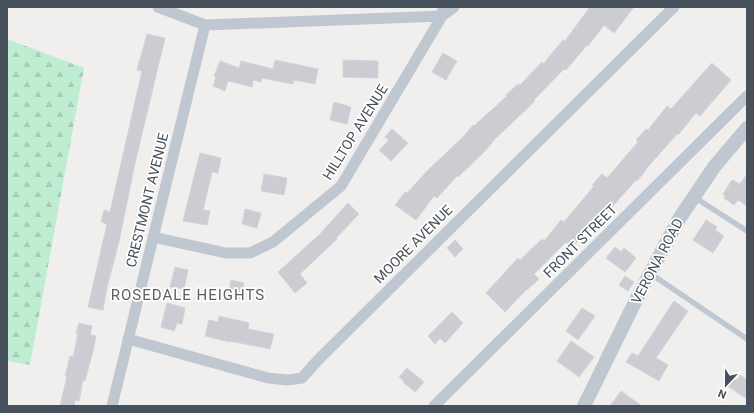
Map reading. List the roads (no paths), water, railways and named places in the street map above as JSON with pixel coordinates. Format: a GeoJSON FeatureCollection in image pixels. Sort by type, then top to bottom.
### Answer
{"type":"FeatureCollection","features":[{"type":"Feature","properties":{"kind":"street"},"geometry":{"type":"LineString","coordinates":[[158,7],[205,25],[443,11],[454,7]]}},
{"type":"Feature","properties":{"kind":"street","name":"MOORE AVENUE"},"geometry":{"type":"LineString","coordinates":[[128,339],[268,378],[288,380],[302,378],[318,360],[674,7]]}},
{"type":"Feature","properties":{"kind":"street","name":"HILLTOP AVENUE"},"geometry":{"type":"LineString","coordinates":[[153,237],[226,253],[250,253],[273,242],[341,186],[443,11]]}},
{"type":"Feature","properties":{"kind":"street","name":"CRESTMONT AVENUE"},"geometry":{"type":"LineString","coordinates":[[112,406],[205,25]]}},
{"type":"Feature","properties":{"kind":"street","name":"FRONT STREET"},"geometry":{"type":"LineString","coordinates":[[434,406],[747,96]]}},
{"type":"Feature","properties":{"kind":"street","name":"VERONA ROAD"},"geometry":{"type":"LineString","coordinates":[[584,406],[650,273],[679,219],[714,167],[747,128]]}},
{"type":"Feature","properties":{"kind":"lane"},"geometry":{"type":"LineString","coordinates":[[694,197],[747,231]]}},
{"type":"Feature","properties":{"kind":"lane"},"geometry":{"type":"LineString","coordinates":[[650,273],[747,339]]}},
{"type":"Feature","properties":{"kind":"district","name":"ROSEDALE HEIGHTS"},"geometry":{"type":"Point","coordinates":[188,295]}}]}
